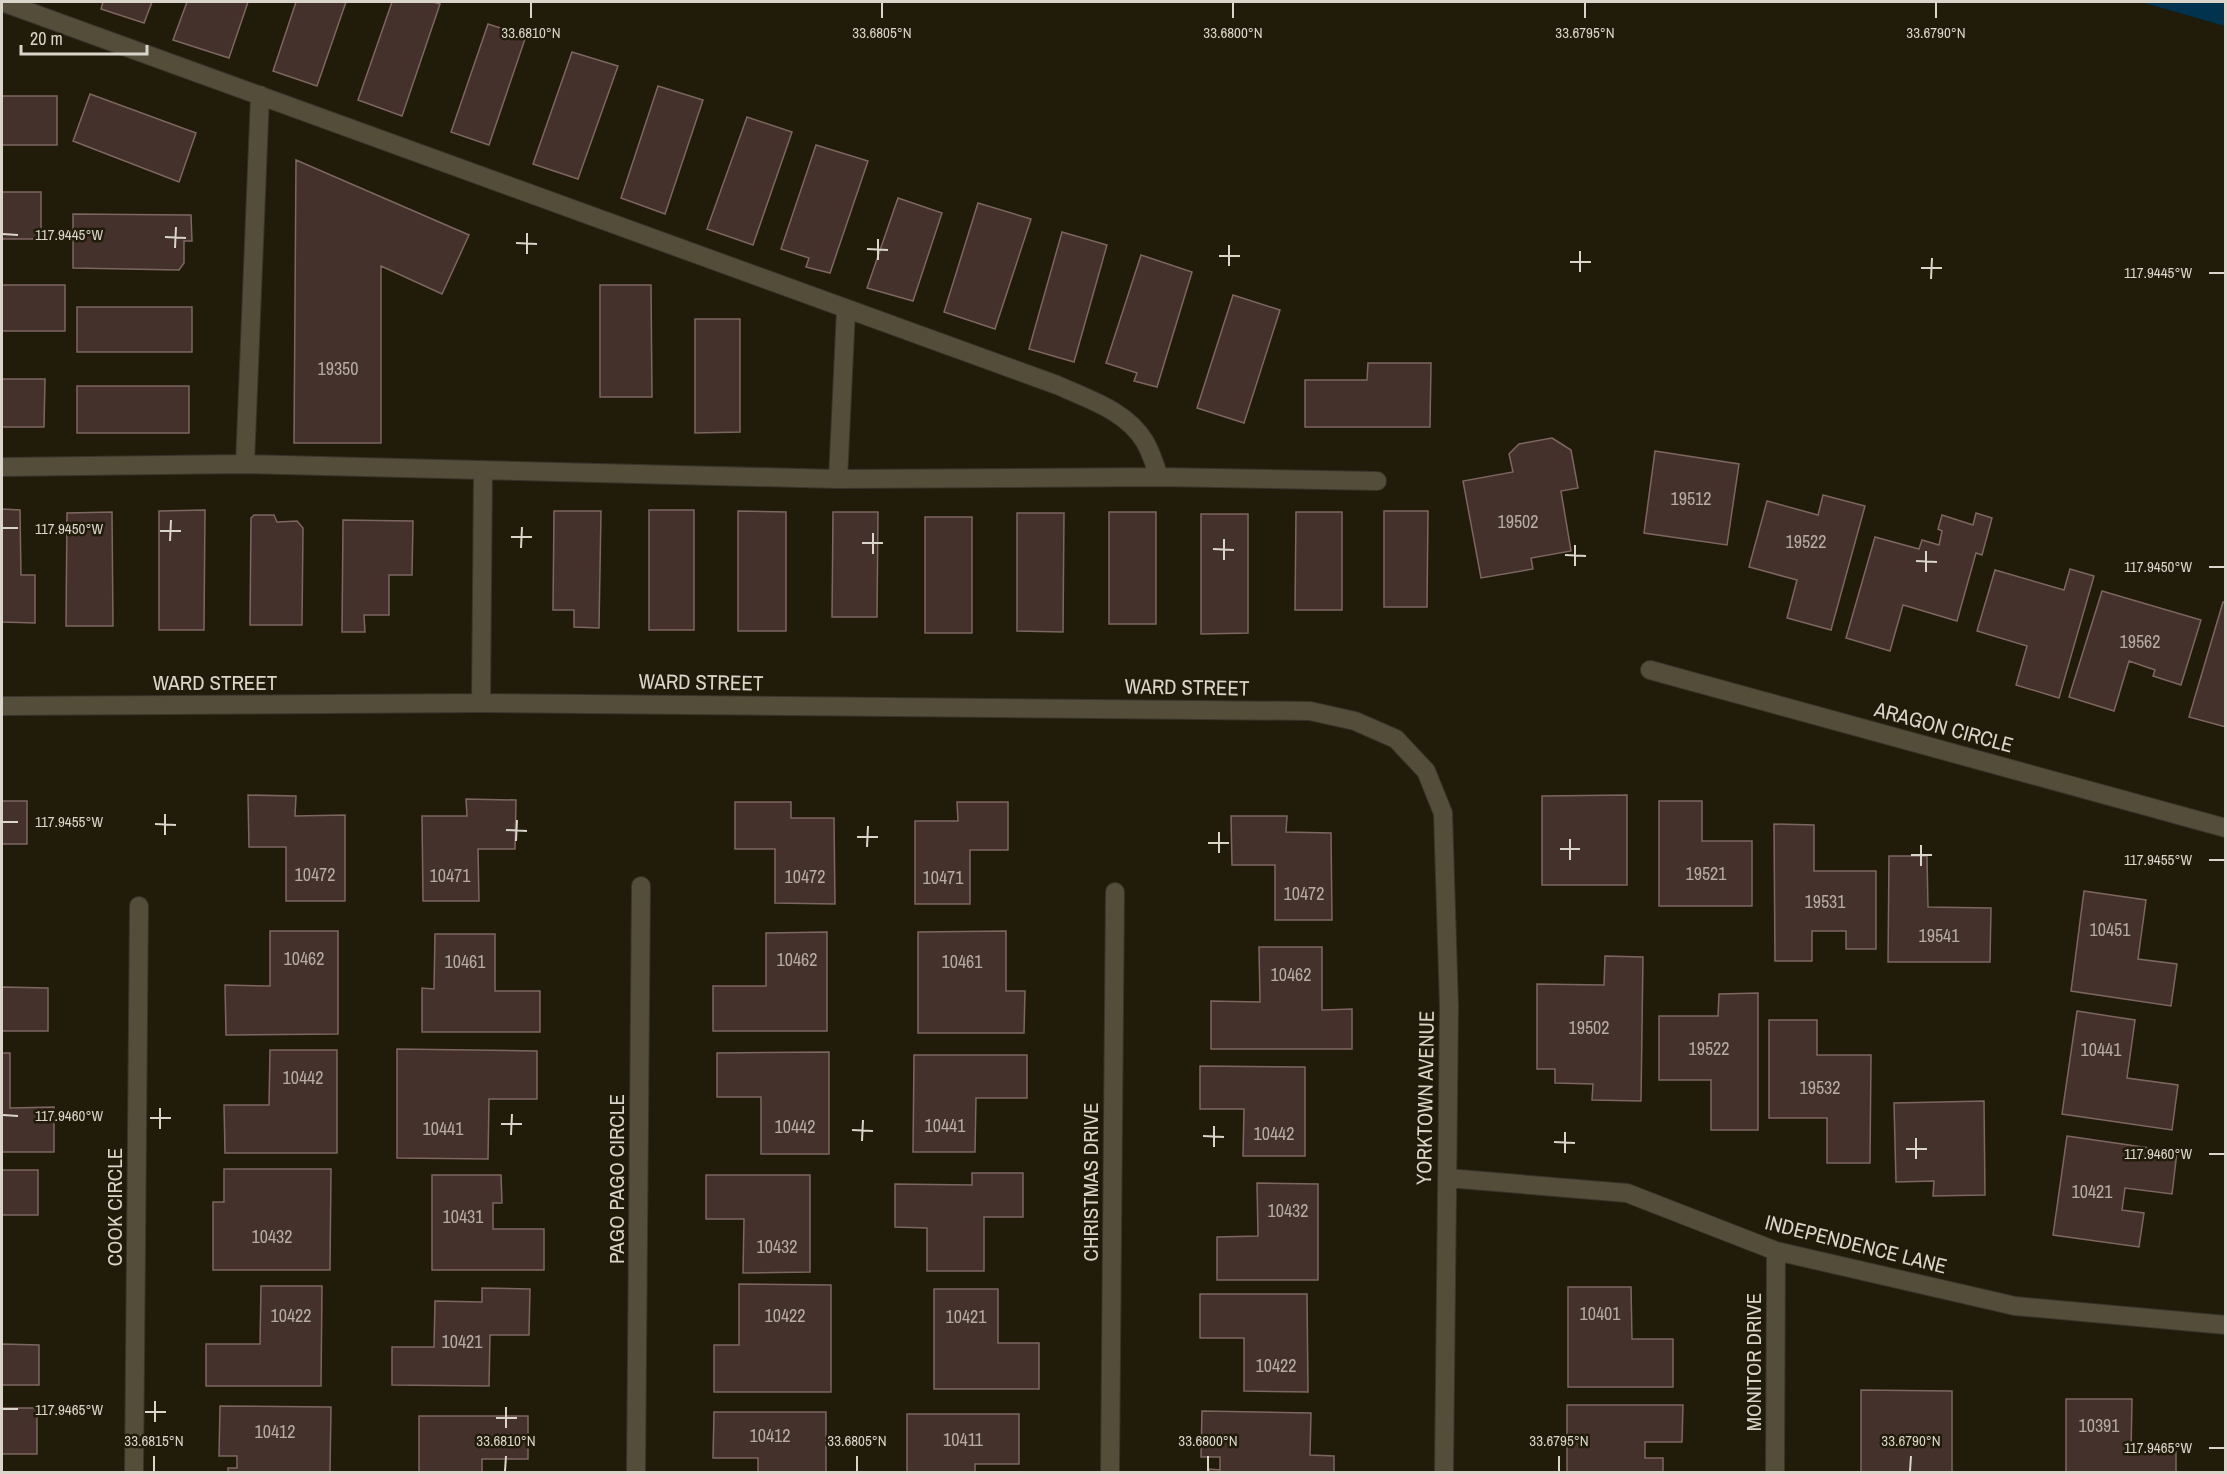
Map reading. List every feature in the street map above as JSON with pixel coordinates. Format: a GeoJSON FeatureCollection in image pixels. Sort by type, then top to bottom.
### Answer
{"type":"FeatureCollection","features":[{"type":"Feature","properties":{"kind":"street"},"geometry":{"type":"LineString","coordinates":[[2,2],[1057,386],[1104,406],[1132,424],[1146,443],[1159,477]]}},
{"type":"Feature","properties":{"kind":"street"},"geometry":{"type":"LineString","coordinates":[[245,464],[260,95]]}},
{"type":"Feature","properties":{"kind":"street"},"geometry":{"type":"LineString","coordinates":[[838,479],[846,310]]}},
{"type":"Feature","properties":{"kind":"street"},"geometry":{"type":"LineString","coordinates":[[2,467],[245,464],[838,479],[1159,477],[1377,481]]}},
{"type":"Feature","properties":{"kind":"street"},"geometry":{"type":"LineString","coordinates":[[482,703],[483,471]]}},
{"type":"Feature","properties":{"kind":"street","name":"ARAGON CIRCLE"},"geometry":{"type":"LineString","coordinates":[[1650,670],[2226,828]]}},
{"type":"Feature","properties":{"kind":"street","name":"WARD STREET"},"geometry":{"type":"LineString","coordinates":[[2,706],[482,703],[1310,711],[1355,721],[1396,739]]}},
{"type":"Feature","properties":{"kind":"street","name":"YORKTOWN AVENUE"},"geometry":{"type":"LineString","coordinates":[[1396,739],[1426,771],[1443,813],[1449,1007],[1444,1473]]}},
{"type":"Feature","properties":{"kind":"street","name":"PAGO PAGO CIRCLE"},"geometry":{"type":"LineString","coordinates":[[636,1473],[641,886]]}},
{"type":"Feature","properties":{"kind":"street","name":"CHRISTMAS DRIVE"},"geometry":{"type":"LineString","coordinates":[[1110,1473],[1115,892]]}},
{"type":"Feature","properties":{"kind":"street","name":"COOK CIRCLE"},"geometry":{"type":"LineString","coordinates":[[134,1473],[139,906]]}},
{"type":"Feature","properties":{"kind":"street","name":"INDEPENDENCE LANE"},"geometry":{"type":"LineString","coordinates":[[1447,1178],[1626,1193],[1776,1251],[2015,1306],[2226,1325]]}},
{"type":"Feature","properties":{"kind":"street","name":"MONITOR DRIVE"},"geometry":{"type":"LineString","coordinates":[[1775,1473],[1776,1251]]}},
{"type":"Feature","properties":{"kind":"water"},"geometry":{"type":"Polygon","coordinates":[[[2141,2],[2225,2],[2225,26],[2141,2]]]}},
{"type":"Feature","properties":{"kind":"building"},"geometry":{"type":"Polygon","coordinates":[[[103,2],[152,2],[144,23],[101,9],[103,2]]]}},
{"type":"Feature","properties":{"kind":"building"},"geometry":{"type":"Polygon","coordinates":[[[187,2],[248,2],[229,58],[173,40],[187,2]]]}},
{"type":"Feature","properties":{"kind":"building"},"geometry":{"type":"Polygon","coordinates":[[[296,2],[346,2],[317,86],[273,71],[296,2]]]}},
{"type":"Feature","properties":{"kind":"building"},"geometry":{"type":"Polygon","coordinates":[[[392,2],[440,4],[402,116],[358,100],[392,2]]]}},
{"type":"Feature","properties":{"kind":"building"},"geometry":{"type":"Polygon","coordinates":[[[488,24],[526,36],[489,145],[451,132],[488,24]]]}},
{"type":"Feature","properties":{"kind":"building"},"geometry":{"type":"Polygon","coordinates":[[[572,52],[618,66],[578,179],[533,164],[572,52]]]}},
{"type":"Feature","properties":{"kind":"building"},"geometry":{"type":"Polygon","coordinates":[[[658,86],[703,100],[665,214],[621,198],[658,86]]]}},
{"type":"Feature","properties":{"kind":"building"},"geometry":{"type":"Polygon","coordinates":[[[90,94],[196,133],[179,182],[73,141],[90,94]]]}},
{"type":"Feature","properties":{"kind":"building"},"geometry":{"type":"Polygon","coordinates":[[[2,96],[57,96],[57,145],[2,145],[2,96]]]}},
{"type":"Feature","properties":{"kind":"building"},"geometry":{"type":"Polygon","coordinates":[[[747,117],[792,132],[753,245],[707,229],[747,117]]]}},
{"type":"Feature","properties":{"kind":"building"},"geometry":{"type":"Polygon","coordinates":[[[816,145],[868,161],[830,273],[806,267],[809,258],[781,249],[816,145]]]}},
{"type":"Feature","properties":{"kind":"building"},"geometry":{"type":"Polygon","coordinates":[[[296,160],[469,235],[442,294],[381,266],[381,443],[294,443],[296,160]]]}},
{"type":"Feature","properties":{"kind":"building"},"geometry":{"type":"Polygon","coordinates":[[[2,192],[41,192],[41,239],[2,239],[2,192]]]}},
{"type":"Feature","properties":{"kind":"building"},"geometry":{"type":"Polygon","coordinates":[[[898,198],[942,213],[913,301],[867,288],[898,198]]]}},
{"type":"Feature","properties":{"kind":"building"},"geometry":{"type":"Polygon","coordinates":[[[978,203],[1031,219],[995,329],[944,312],[978,203]]]}},
{"type":"Feature","properties":{"kind":"building"},"geometry":{"type":"Polygon","coordinates":[[[73,214],[191,215],[192,241],[184,241],[184,263],[179,270],[73,268],[73,214]]]}},
{"type":"Feature","properties":{"kind":"building"},"geometry":{"type":"Polygon","coordinates":[[[1062,232],[1107,245],[1074,362],[1029,349],[1062,232]]]}},
{"type":"Feature","properties":{"kind":"building"},"geometry":{"type":"Polygon","coordinates":[[[1141,255],[1192,272],[1157,387],[1134,381],[1137,373],[1106,363],[1141,255]]]}},
{"type":"Feature","properties":{"kind":"building"},"geometry":{"type":"Polygon","coordinates":[[[2,285],[65,285],[65,331],[2,331],[2,285]]]}},
{"type":"Feature","properties":{"kind":"building"},"geometry":{"type":"Polygon","coordinates":[[[600,285],[651,285],[652,397],[600,397],[600,285]]]}},
{"type":"Feature","properties":{"kind":"building"},"geometry":{"type":"Polygon","coordinates":[[[1233,295],[1280,310],[1244,423],[1197,408],[1233,295]]]}},
{"type":"Feature","properties":{"kind":"building"},"geometry":{"type":"Polygon","coordinates":[[[77,307],[192,307],[192,352],[77,352],[77,307]]]}},
{"type":"Feature","properties":{"kind":"building"},"geometry":{"type":"Polygon","coordinates":[[[695,319],[740,319],[740,432],[695,433],[695,319]]]}},
{"type":"Feature","properties":{"kind":"building"},"geometry":{"type":"Polygon","coordinates":[[[1368,363],[1431,363],[1430,427],[1305,427],[1305,380],[1367,380],[1368,363]]]}},
{"type":"Feature","properties":{"kind":"building"},"geometry":{"type":"Polygon","coordinates":[[[2,379],[45,379],[44,427],[2,427],[2,379]]]}},
{"type":"Feature","properties":{"kind":"building"},"geometry":{"type":"Polygon","coordinates":[[[77,386],[189,386],[189,433],[77,433],[77,386]]]}},
{"type":"Feature","properties":{"kind":"building"},"geometry":{"type":"Polygon","coordinates":[[[1552,438],[1571,450],[1578,488],[1561,491],[1571,551],[1531,558],[1533,569],[1481,578],[1463,481],[1513,472],[1509,454],[1519,444],[1552,438]]]}},
{"type":"Feature","properties":{"kind":"building"},"geometry":{"type":"Polygon","coordinates":[[[1655,451],[1739,464],[1727,545],[1644,533],[1655,451]]]}},
{"type":"Feature","properties":{"kind":"building"},"geometry":{"type":"Polygon","coordinates":[[[1823,495],[1865,506],[1831,630],[1787,618],[1797,580],[1749,567],[1767,501],[1818,515],[1823,495]]]}},
{"type":"Feature","properties":{"kind":"building"},"geometry":{"type":"Polygon","coordinates":[[[2,509],[20,510],[21,575],[35,575],[35,623],[2,622],[2,509]]]}},
{"type":"Feature","properties":{"kind":"building"},"geometry":{"type":"Polygon","coordinates":[[[205,510],[204,630],[159,630],[159,511],[205,510]]]}},
{"type":"Feature","properties":{"kind":"building"},"geometry":{"type":"Polygon","coordinates":[[[649,510],[694,510],[694,630],[649,630],[649,510]]]}},
{"type":"Feature","properties":{"kind":"building"},"geometry":{"type":"Polygon","coordinates":[[[554,511],[601,511],[599,628],[574,627],[574,610],[553,610],[554,511]]]}},
{"type":"Feature","properties":{"kind":"building"},"geometry":{"type":"Polygon","coordinates":[[[738,511],[786,512],[786,631],[738,631],[738,511]]]}},
{"type":"Feature","properties":{"kind":"building"},"geometry":{"type":"Polygon","coordinates":[[[1384,511],[1428,511],[1427,607],[1384,607],[1384,511]]]}},
{"type":"Feature","properties":{"kind":"building"},"geometry":{"type":"Polygon","coordinates":[[[112,512],[113,626],[66,626],[67,513],[112,512]]]}},
{"type":"Feature","properties":{"kind":"building"},"geometry":{"type":"Polygon","coordinates":[[[833,512],[878,512],[877,617],[832,617],[833,512]]]}},
{"type":"Feature","properties":{"kind":"building"},"geometry":{"type":"Polygon","coordinates":[[[1109,512],[1156,512],[1156,624],[1109,624],[1109,512]]]}},
{"type":"Feature","properties":{"kind":"building"},"geometry":{"type":"Polygon","coordinates":[[[1296,512],[1342,512],[1342,610],[1295,610],[1296,512]]]}},
{"type":"Feature","properties":{"kind":"building"},"geometry":{"type":"Polygon","coordinates":[[[1017,513],[1064,513],[1063,632],[1017,631],[1017,513]]]}},
{"type":"Feature","properties":{"kind":"building"},"geometry":{"type":"Polygon","coordinates":[[[1976,513],[1992,518],[1982,555],[1976,553],[1957,621],[1903,605],[1890,651],[1846,638],[1875,537],[1919,549],[1922,540],[1939,545],[1942,531],[1938,529],[1942,515],[1973,525],[1976,513]]]}},
{"type":"Feature","properties":{"kind":"building"},"geometry":{"type":"Polygon","coordinates":[[[1201,514],[1248,514],[1248,633],[1201,634],[1201,514]]]}},
{"type":"Feature","properties":{"kind":"building"},"geometry":{"type":"Polygon","coordinates":[[[254,515],[274,515],[277,522],[297,521],[303,528],[302,625],[250,625],[251,518],[254,515]]]}},
{"type":"Feature","properties":{"kind":"building"},"geometry":{"type":"Polygon","coordinates":[[[925,517],[972,517],[972,633],[925,633],[925,517]]]}},
{"type":"Feature","properties":{"kind":"building"},"geometry":{"type":"Polygon","coordinates":[[[343,520],[413,521],[412,575],[389,575],[389,615],[364,615],[365,632],[342,632],[343,520]]]}},
{"type":"Feature","properties":{"kind":"building"},"geometry":{"type":"Polygon","coordinates":[[[2070,569],[2094,576],[2059,698],[2016,685],[2027,646],[1977,631],[1995,570],[2064,590],[2070,569]]]}},
{"type":"Feature","properties":{"kind":"building"},"geometry":{"type":"Polygon","coordinates":[[[2102,591],[2201,620],[2181,685],[2153,676],[2155,670],[2129,661],[2114,711],[2069,697],[2102,591]]]}},
{"type":"Feature","properties":{"kind":"building"},"geometry":{"type":"Polygon","coordinates":[[[2223,602],[2226,603],[2226,727],[2189,717],[2223,602]]]}},
{"type":"Feature","properties":{"kind":"building"},"geometry":{"type":"Polygon","coordinates":[[[248,795],[296,796],[295,816],[345,815],[345,901],[286,901],[286,847],[249,847],[248,795]]]}},
{"type":"Feature","properties":{"kind":"building"},"geometry":{"type":"Polygon","coordinates":[[[1627,795],[1627,885],[1542,885],[1542,796],[1627,795]]]}},
{"type":"Feature","properties":{"kind":"building"},"geometry":{"type":"Polygon","coordinates":[[[466,799],[516,800],[515,849],[478,849],[479,901],[423,901],[422,816],[467,816],[466,799]]]}},
{"type":"Feature","properties":{"kind":"building"},"geometry":{"type":"Polygon","coordinates":[[[2,801],[27,801],[27,844],[2,844],[2,801]]]}},
{"type":"Feature","properties":{"kind":"building"},"geometry":{"type":"Polygon","coordinates":[[[1659,801],[1702,801],[1702,841],[1752,841],[1752,906],[1659,906],[1659,801]]]}},
{"type":"Feature","properties":{"kind":"building"},"geometry":{"type":"Polygon","coordinates":[[[735,802],[791,802],[791,818],[834,818],[835,904],[775,903],[775,849],[735,849],[735,802]]]}},
{"type":"Feature","properties":{"kind":"building"},"geometry":{"type":"Polygon","coordinates":[[[957,802],[1008,802],[1008,850],[970,850],[970,904],[915,904],[915,821],[958,821],[957,802]]]}},
{"type":"Feature","properties":{"kind":"building"},"geometry":{"type":"Polygon","coordinates":[[[1231,816],[1287,816],[1286,832],[1331,833],[1332,920],[1275,920],[1275,865],[1232,865],[1231,816]]]}},
{"type":"Feature","properties":{"kind":"building"},"geometry":{"type":"Polygon","coordinates":[[[1774,824],[1814,825],[1814,871],[1876,871],[1876,949],[1846,949],[1846,931],[1812,931],[1812,961],[1775,961],[1774,824]]]}},
{"type":"Feature","properties":{"kind":"building"},"geometry":{"type":"Polygon","coordinates":[[[1889,856],[1927,856],[1928,907],[1991,908],[1990,962],[1888,962],[1889,856]]]}},
{"type":"Feature","properties":{"kind":"building"},"geometry":{"type":"Polygon","coordinates":[[[2084,891],[2146,900],[2138,959],[2177,964],[2171,1006],[2071,991],[2084,891]]]}},
{"type":"Feature","properties":{"kind":"building"},"geometry":{"type":"Polygon","coordinates":[[[270,931],[338,931],[338,1034],[226,1035],[225,985],[270,986],[270,931]]]}},
{"type":"Feature","properties":{"kind":"building"},"geometry":{"type":"Polygon","coordinates":[[[1006,931],[1006,991],[1025,991],[1024,1033],[918,1033],[918,932],[1006,931]]]}},
{"type":"Feature","properties":{"kind":"building"},"geometry":{"type":"Polygon","coordinates":[[[827,932],[827,1031],[713,1031],[713,986],[766,986],[766,933],[827,932]]]}},
{"type":"Feature","properties":{"kind":"building"},"geometry":{"type":"Polygon","coordinates":[[[435,934],[495,934],[495,991],[540,991],[540,1032],[422,1032],[422,988],[434,989],[435,934]]]}},
{"type":"Feature","properties":{"kind":"building"},"geometry":{"type":"Polygon","coordinates":[[[1259,947],[1322,947],[1322,1010],[1352,1009],[1352,1049],[1211,1049],[1211,1001],[1260,1002],[1259,947]]]}},
{"type":"Feature","properties":{"kind":"building"},"geometry":{"type":"Polygon","coordinates":[[[1605,956],[1643,957],[1641,1101],[1592,1100],[1593,1084],[1555,1083],[1555,1069],[1537,1069],[1537,984],[1604,985],[1605,956]]]}},
{"type":"Feature","properties":{"kind":"building"},"geometry":{"type":"Polygon","coordinates":[[[2,987],[48,988],[48,1031],[2,1031],[2,987]]]}},
{"type":"Feature","properties":{"kind":"building"},"geometry":{"type":"Polygon","coordinates":[[[1758,993],[1758,1130],[1711,1130],[1711,1080],[1659,1080],[1659,1016],[1718,1016],[1719,994],[1758,993]]]}},
{"type":"Feature","properties":{"kind":"building"},"geometry":{"type":"Polygon","coordinates":[[[2077,1011],[2135,1020],[2127,1078],[2178,1085],[2172,1130],[2062,1114],[2077,1011]]]}},
{"type":"Feature","properties":{"kind":"building"},"geometry":{"type":"Polygon","coordinates":[[[1769,1020],[1817,1020],[1817,1055],[1871,1055],[1870,1163],[1827,1163],[1827,1118],[1769,1118],[1769,1020]]]}},
{"type":"Feature","properties":{"kind":"building"},"geometry":{"type":"Polygon","coordinates":[[[397,1049],[537,1051],[537,1099],[489,1099],[488,1159],[397,1158],[397,1049]]]}},
{"type":"Feature","properties":{"kind":"building"},"geometry":{"type":"Polygon","coordinates":[[[270,1050],[337,1050],[337,1153],[225,1153],[224,1105],[269,1105],[270,1050]]]}},
{"type":"Feature","properties":{"kind":"building"},"geometry":{"type":"Polygon","coordinates":[[[829,1052],[829,1154],[761,1154],[761,1097],[717,1097],[717,1053],[829,1052]]]}},
{"type":"Feature","properties":{"kind":"building"},"geometry":{"type":"Polygon","coordinates":[[[2,1053],[10,1053],[10,1108],[54,1107],[54,1152],[2,1152],[2,1053]]]}},
{"type":"Feature","properties":{"kind":"building"},"geometry":{"type":"Polygon","coordinates":[[[914,1055],[1027,1055],[1027,1098],[976,1098],[975,1152],[913,1152],[914,1055]]]}},
{"type":"Feature","properties":{"kind":"building"},"geometry":{"type":"Polygon","coordinates":[[[1200,1066],[1305,1067],[1305,1156],[1243,1156],[1244,1109],[1200,1109],[1200,1066]]]}},
{"type":"Feature","properties":{"kind":"building"},"geometry":{"type":"Polygon","coordinates":[[[1984,1101],[1985,1195],[1933,1196],[1934,1181],[1896,1182],[1894,1103],[1984,1101]]]}},
{"type":"Feature","properties":{"kind":"building"},"geometry":{"type":"Polygon","coordinates":[[[2067,1136],[2177,1152],[2172,1194],[2125,1188],[2122,1210],[2144,1213],[2139,1247],[2053,1235],[2067,1136]]]}},
{"type":"Feature","properties":{"kind":"building"},"geometry":{"type":"Polygon","coordinates":[[[224,1169],[331,1169],[330,1270],[213,1270],[213,1202],[224,1202],[224,1169]]]}},
{"type":"Feature","properties":{"kind":"building"},"geometry":{"type":"Polygon","coordinates":[[[2,1170],[38,1170],[38,1215],[2,1215],[2,1170]]]}},
{"type":"Feature","properties":{"kind":"building"},"geometry":{"type":"Polygon","coordinates":[[[972,1173],[1023,1173],[1023,1217],[984,1217],[984,1271],[927,1271],[927,1228],[895,1227],[895,1184],[972,1185],[972,1173]]]}},
{"type":"Feature","properties":{"kind":"building"},"geometry":{"type":"Polygon","coordinates":[[[432,1175],[501,1175],[502,1203],[493,1203],[493,1229],[544,1229],[544,1270],[432,1270],[432,1175]]]}},
{"type":"Feature","properties":{"kind":"building"},"geometry":{"type":"Polygon","coordinates":[[[706,1175],[810,1175],[810,1272],[743,1273],[744,1219],[706,1219],[706,1175]]]}},
{"type":"Feature","properties":{"kind":"building"},"geometry":{"type":"Polygon","coordinates":[[[1257,1183],[1318,1184],[1318,1280],[1217,1280],[1217,1237],[1258,1236],[1257,1183]]]}},
{"type":"Feature","properties":{"kind":"building"},"geometry":{"type":"Polygon","coordinates":[[[739,1284],[831,1285],[831,1392],[714,1392],[714,1345],[739,1345],[739,1284]]]}},
{"type":"Feature","properties":{"kind":"building"},"geometry":{"type":"Polygon","coordinates":[[[261,1286],[322,1286],[321,1386],[206,1386],[206,1344],[260,1344],[261,1286]]]}},
{"type":"Feature","properties":{"kind":"building"},"geometry":{"type":"Polygon","coordinates":[[[1568,1287],[1631,1287],[1632,1339],[1673,1339],[1673,1387],[1568,1387],[1568,1287]]]}},
{"type":"Feature","properties":{"kind":"building"},"geometry":{"type":"Polygon","coordinates":[[[482,1288],[530,1289],[529,1335],[490,1335],[489,1386],[392,1385],[392,1347],[434,1347],[435,1301],[482,1302],[482,1288]]]}},
{"type":"Feature","properties":{"kind":"building"},"geometry":{"type":"Polygon","coordinates":[[[934,1289],[998,1289],[998,1343],[1039,1343],[1039,1389],[934,1389],[934,1289]]]}},
{"type":"Feature","properties":{"kind":"building"},"geometry":{"type":"Polygon","coordinates":[[[1200,1294],[1307,1294],[1308,1392],[1244,1391],[1244,1338],[1200,1338],[1200,1294]]]}},
{"type":"Feature","properties":{"kind":"building"},"geometry":{"type":"Polygon","coordinates":[[[2,1344],[39,1345],[39,1385],[2,1385],[2,1344]]]}},
{"type":"Feature","properties":{"kind":"building"},"geometry":{"type":"Polygon","coordinates":[[[1861,1390],[1952,1391],[1952,1472],[1861,1472],[1861,1390]]]}},
{"type":"Feature","properties":{"kind":"building"},"geometry":{"type":"Polygon","coordinates":[[[2066,1399],[2132,1399],[2131,1452],[2176,1452],[2176,1472],[2066,1472],[2066,1399]]]}},
{"type":"Feature","properties":{"kind":"building"},"geometry":{"type":"Polygon","coordinates":[[[1567,1405],[1683,1405],[1682,1442],[1645,1442],[1645,1458],[1663,1458],[1663,1472],[1567,1472],[1567,1405]]]}},
{"type":"Feature","properties":{"kind":"building"},"geometry":{"type":"Polygon","coordinates":[[[220,1406],[331,1407],[330,1472],[228,1472],[228,1468],[237,1468],[237,1456],[219,1456],[220,1406]]]}},
{"type":"Feature","properties":{"kind":"building"},"geometry":{"type":"Polygon","coordinates":[[[2,1408],[37,1408],[37,1454],[2,1454],[2,1408]]]}},
{"type":"Feature","properties":{"kind":"building"},"geometry":{"type":"Polygon","coordinates":[[[1202,1411],[1311,1413],[1310,1455],[1334,1456],[1334,1472],[1209,1472],[1209,1469],[1220,1470],[1220,1457],[1201,1457],[1202,1411]]]}},
{"type":"Feature","properties":{"kind":"building"},"geometry":{"type":"Polygon","coordinates":[[[714,1412],[826,1412],[826,1472],[758,1472],[758,1458],[713,1458],[714,1412]]]}},
{"type":"Feature","properties":{"kind":"building"},"geometry":{"type":"Polygon","coordinates":[[[907,1414],[1019,1414],[1019,1464],[975,1464],[975,1472],[907,1472],[907,1414]]]}},
{"type":"Feature","properties":{"kind":"building"},"geometry":{"type":"Polygon","coordinates":[[[419,1416],[528,1416],[528,1459],[482,1459],[482,1472],[419,1472],[419,1416]]]}}]}
